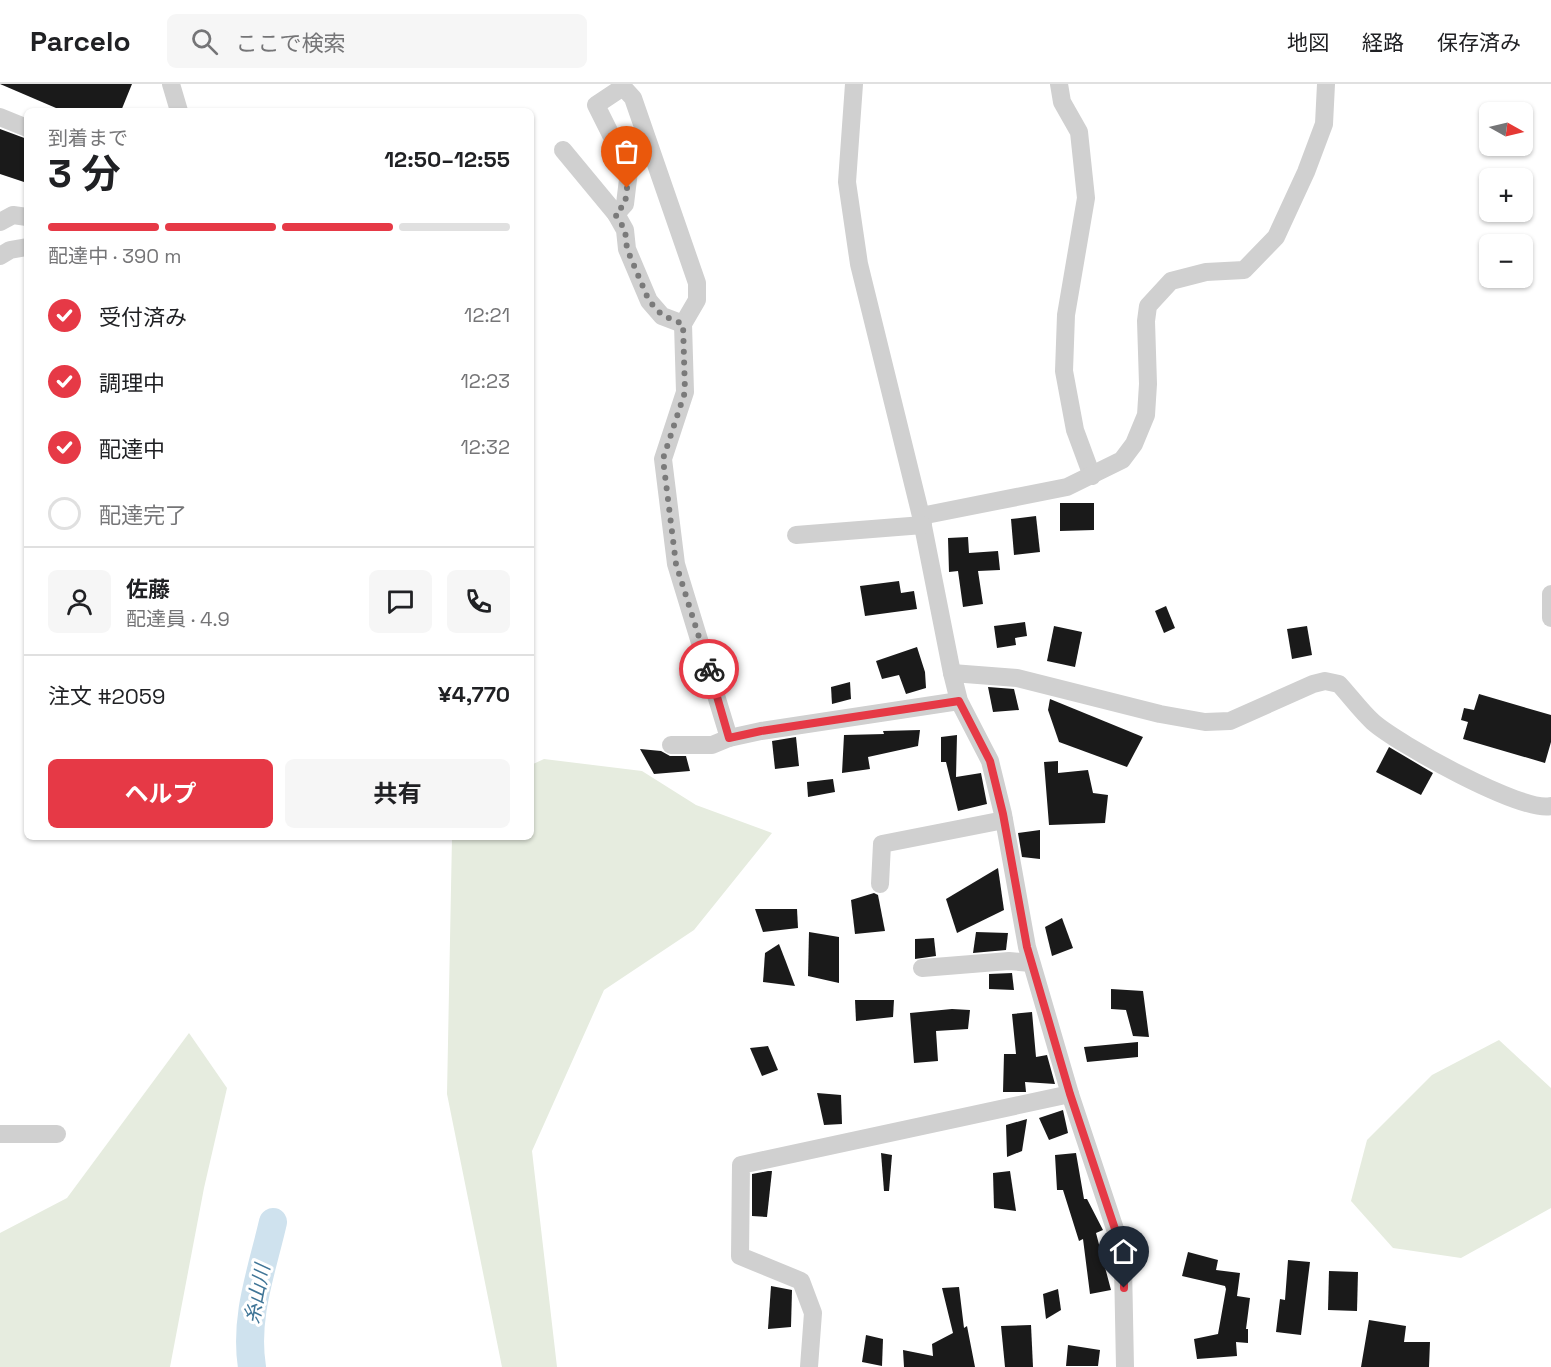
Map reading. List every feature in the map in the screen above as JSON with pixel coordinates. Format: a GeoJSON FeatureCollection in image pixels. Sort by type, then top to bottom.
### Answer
{"type":"FeatureCollection","features":[{"type":"Feature","properties":{"kind":"street"},"geometry":{"type":"LineString","coordinates":[[171,84],[178,108]]}},
{"type":"Feature","properties":{"kind":"street"},"geometry":{"type":"LineString","coordinates":[[854,84],[847,182],[859,264],[922,520],[959,701],[990,761],[1004,820],[1031,963],[1070,1094],[1115,1229],[1124,1265],[1125,1367]]}},
{"type":"Feature","properties":{"kind":"street"},"geometry":{"type":"LineString","coordinates":[[1059,84],[1062,102],[1079,132],[1086,198],[1066,315],[1064,371],[1075,430],[1092,476]]}},
{"type":"Feature","properties":{"kind":"street"},"geometry":{"type":"LineString","coordinates":[[796,535],[922,520],[1067,487],[1122,460],[1134,444],[1146,415],[1148,306],[1171,281],[1206,272],[1244,270],[1276,237],[1306,172],[1324,124],[1326,84]]}},
{"type":"Feature","properties":{"kind":"street"},"geometry":{"type":"LineString","coordinates":[[615,214],[625,204],[629,171],[596,105],[622,86],[633,98],[697,283],[697,300],[683,324],[685,392],[663,459],[676,564],[729,738]]}},
{"type":"Feature","properties":{"kind":"street"},"geometry":{"type":"LineString","coordinates":[[0,117],[24,127]]}},
{"type":"Feature","properties":{"kind":"street"},"geometry":{"type":"LineString","coordinates":[[563,150],[615,214],[625,230],[627,249],[649,301],[662,315],[683,324]]}},
{"type":"Feature","properties":{"kind":"street"},"geometry":{"type":"LineString","coordinates":[[0,222],[13,215],[24,217]]}},
{"type":"Feature","properties":{"kind":"street"},"geometry":{"type":"LineString","coordinates":[[0,256],[10,250],[24,248]]}},
{"type":"Feature","properties":{"kind":"street"},"geometry":{"type":"LineString","coordinates":[[1551,594],[1551,618]]}},
{"type":"Feature","properties":{"kind":"street"},"geometry":{"type":"LineString","coordinates":[[952,673],[1017,678],[1160,714],[1205,722],[1230,721],[1305,687],[1332,681],[1339,684],[1374,723],[1423,754],[1518,802],[1543,808],[1551,806]]}},
{"type":"Feature","properties":{"kind":"street"},"geometry":{"type":"LineString","coordinates":[[671,745],[712,745],[729,738],[761,731],[959,701]]}},
{"type":"Feature","properties":{"kind":"street"},"geometry":{"type":"LineString","coordinates":[[879,884],[882,844],[1004,820]]}},
{"type":"Feature","properties":{"kind":"street"},"geometry":{"type":"LineString","coordinates":[[922,968],[1009,961],[1031,963]]}},
{"type":"Feature","properties":{"kind":"street"},"geometry":{"type":"LineString","coordinates":[[809,1367],[813,1313],[801,1281],[740,1256],[741,1165],[1070,1094]]}},
{"type":"Feature","properties":{"kind":"street"},"geometry":{"type":"LineString","coordinates":[[0,1134],[57,1134]]}},
{"type":"Feature","properties":{"kind":"shaded area"},"geometry":{"type":"Polygon","coordinates":[[[544,759],[642,771],[696,805],[772,833],[694,930],[604,990],[532,1151],[557,1367],[502,1367],[447,1094],[452,840],[534,840],[534,764],[544,759]]]}},
{"type":"Feature","properties":{"kind":"shaded area"},"geometry":{"type":"Polygon","coordinates":[[[189,1033],[227,1088],[204,1188],[170,1367],[0,1367],[0,1233],[67,1198],[189,1033]]]}},
{"type":"Feature","properties":{"kind":"shaded area"},"geometry":{"type":"Polygon","coordinates":[[[1499,1040],[1551,1088],[1551,1208],[1461,1258],[1393,1248],[1351,1201],[1367,1140],[1432,1075],[1499,1040]]]}},
{"type":"Feature","properties":{"kind":"building"},"geometry":{"type":"Polygon","coordinates":[[[0,84],[132,84],[122,108],[56,108],[0,84]]]}},
{"type":"Feature","properties":{"kind":"building"},"geometry":{"type":"Polygon","coordinates":[[[0,129],[24,138],[24,182],[0,174],[0,129]]]}},
{"type":"Feature","properties":{"kind":"building"},"geometry":{"type":"Polygon","coordinates":[[[1060,503],[1094,503],[1094,530],[1060,531],[1060,503]]]}},
{"type":"Feature","properties":{"kind":"building"},"geometry":{"type":"Polygon","coordinates":[[[1036,516],[1040,552],[1014,555],[1011,519],[1036,516]]]}},
{"type":"Feature","properties":{"kind":"building"},"geometry":{"type":"Polygon","coordinates":[[[968,537],[969,553],[998,551],[1000,570],[978,571],[983,604],[963,607],[958,571],[949,572],[948,538],[968,537]]]}},
{"type":"Feature","properties":{"kind":"building"},"geometry":{"type":"Polygon","coordinates":[[[899,581],[901,593],[914,591],[917,609],[865,616],[860,586],[899,581]]]}},
{"type":"Feature","properties":{"kind":"building"},"geometry":{"type":"Polygon","coordinates":[[[1166,606],[1175,628],[1164,633],[1155,611],[1166,606]]]}},
{"type":"Feature","properties":{"kind":"building"},"geometry":{"type":"Polygon","coordinates":[[[1025,622],[1027,636],[1015,638],[1016,645],[997,648],[994,626],[1025,622]]]}},
{"type":"Feature","properties":{"kind":"building"},"geometry":{"type":"Polygon","coordinates":[[[1054,626],[1082,632],[1075,667],[1047,661],[1054,626]]]}},
{"type":"Feature","properties":{"kind":"building"},"geometry":{"type":"Polygon","coordinates":[[[1307,626],[1312,655],[1292,659],[1287,629],[1307,626]]]}},
{"type":"Feature","properties":{"kind":"building"},"geometry":{"type":"Polygon","coordinates":[[[917,647],[925,672],[926,688],[906,694],[899,675],[882,679],[876,661],[917,647]]]}},
{"type":"Feature","properties":{"kind":"building"},"geometry":{"type":"Polygon","coordinates":[[[850,682],[851,699],[832,704],[831,687],[850,682]]]}},
{"type":"Feature","properties":{"kind":"building"},"geometry":{"type":"Polygon","coordinates":[[[988,687],[1014,689],[1019,710],[993,712],[988,687]]]}},
{"type":"Feature","properties":{"kind":"building"},"geometry":{"type":"Polygon","coordinates":[[[1479,694],[1551,715],[1551,742],[1545,763],[1463,739],[1468,722],[1461,720],[1464,708],[1474,710],[1479,694]]]}},
{"type":"Feature","properties":{"kind":"building"},"geometry":{"type":"Polygon","coordinates":[[[1050,699],[1143,737],[1127,767],[1059,742],[1048,710],[1050,699]]]}},
{"type":"Feature","properties":{"kind":"building"},"geometry":{"type":"Polygon","coordinates":[[[920,730],[918,746],[868,757],[870,769],[842,773],[844,735],[920,730]]]}},
{"type":"Feature","properties":{"kind":"building"},"geometry":{"type":"Polygon","coordinates":[[[957,735],[956,777],[981,773],[987,804],[958,811],[946,762],[941,762],[941,737],[957,735]]]}},
{"type":"Feature","properties":{"kind":"building"},"geometry":{"type":"Polygon","coordinates":[[[796,737],[799,766],[775,769],[772,741],[796,737]]]}},
{"type":"Feature","properties":{"kind":"building"},"geometry":{"type":"Polygon","coordinates":[[[1389,747],[1433,773],[1421,795],[1376,772],[1389,747]]]}},
{"type":"Feature","properties":{"kind":"building"},"geometry":{"type":"Polygon","coordinates":[[[640,749],[661,751],[670,756],[686,756],[690,771],[654,774],[640,749]]]}},
{"type":"Feature","properties":{"kind":"building"},"geometry":{"type":"Polygon","coordinates":[[[1058,761],[1058,773],[1088,770],[1093,793],[1108,795],[1105,823],[1049,825],[1044,762],[1058,761]]]}},
{"type":"Feature","properties":{"kind":"building"},"geometry":{"type":"Polygon","coordinates":[[[833,779],[835,792],[808,797],[807,782],[833,779]]]}},
{"type":"Feature","properties":{"kind":"building"},"geometry":{"type":"Polygon","coordinates":[[[1040,830],[1040,859],[1022,857],[1018,833],[1040,830]]]}},
{"type":"Feature","properties":{"kind":"building"},"geometry":{"type":"Polygon","coordinates":[[[998,868],[1004,910],[957,933],[946,899],[998,868]]]}},
{"type":"Feature","properties":{"kind":"building"},"geometry":{"type":"Polygon","coordinates":[[[874,893],[878,895],[885,931],[855,934],[851,900],[874,893]]]}},
{"type":"Feature","properties":{"kind":"building"},"geometry":{"type":"Polygon","coordinates":[[[755,909],[797,909],[798,928],[763,932],[755,909]]]}},
{"type":"Feature","properties":{"kind":"building"},"geometry":{"type":"Polygon","coordinates":[[[1062,918],[1073,948],[1052,956],[1045,927],[1062,918]]]}},
{"type":"Feature","properties":{"kind":"building"},"geometry":{"type":"Polygon","coordinates":[[[809,932],[839,937],[839,983],[808,976],[809,932]]]}},
{"type":"Feature","properties":{"kind":"building"},"geometry":{"type":"Polygon","coordinates":[[[976,932],[1008,933],[1006,950],[973,953],[976,932]]]}},
{"type":"Feature","properties":{"kind":"building"},"geometry":{"type":"Polygon","coordinates":[[[934,938],[936,956],[915,959],[915,939],[934,938]]]}},
{"type":"Feature","properties":{"kind":"building"},"geometry":{"type":"Polygon","coordinates":[[[779,944],[795,986],[763,982],[765,953],[779,944]]]}},
{"type":"Feature","properties":{"kind":"building"},"geometry":{"type":"Polygon","coordinates":[[[1012,973],[1014,990],[989,989],[989,974],[1012,973]]]}},
{"type":"Feature","properties":{"kind":"building"},"geometry":{"type":"Polygon","coordinates":[[[1111,989],[1143,991],[1149,1037],[1133,1036],[1126,1010],[1111,1009],[1111,989]]]}},
{"type":"Feature","properties":{"kind":"building"},"geometry":{"type":"Polygon","coordinates":[[[855,1000],[894,1000],[893,1017],[856,1021],[855,1000]]]}},
{"type":"Feature","properties":{"kind":"building"},"geometry":{"type":"Polygon","coordinates":[[[952,1009],[970,1010],[968,1029],[936,1031],[938,1061],[914,1063],[910,1013],[952,1009]]]}},
{"type":"Feature","properties":{"kind":"building"},"geometry":{"type":"Polygon","coordinates":[[[1032,1012],[1036,1057],[1047,1055],[1055,1084],[1025,1082],[1026,1092],[1003,1092],[1004,1054],[1016,1054],[1012,1014],[1032,1012]]]}},
{"type":"Feature","properties":{"kind":"building"},"geometry":{"type":"Polygon","coordinates":[[[1138,1042],[1138,1057],[1087,1062],[1084,1047],[1138,1042]]]}},
{"type":"Feature","properties":{"kind":"building"},"geometry":{"type":"Polygon","coordinates":[[[768,1046],[778,1070],[762,1076],[750,1048],[768,1046]]]}},
{"type":"Feature","properties":{"kind":"building"},"geometry":{"type":"Polygon","coordinates":[[[817,1093],[841,1095],[842,1124],[824,1125],[817,1093]]]}},
{"type":"Feature","properties":{"kind":"building"},"geometry":{"type":"Polygon","coordinates":[[[1063,1110],[1068,1133],[1049,1140],[1039,1118],[1063,1110]]]}},
{"type":"Feature","properties":{"kind":"building"},"geometry":{"type":"Polygon","coordinates":[[[1027,1119],[1022,1151],[1007,1157],[1006,1125],[1027,1119]]]}},
{"type":"Feature","properties":{"kind":"building"},"geometry":{"type":"Polygon","coordinates":[[[881,1153],[892,1155],[889,1191],[884,1191],[881,1153]]]}},
{"type":"Feature","properties":{"kind":"building"},"geometry":{"type":"Polygon","coordinates":[[[1076,1153],[1084,1199],[1087,1199],[1103,1230],[1096,1233],[1111,1290],[1090,1294],[1083,1239],[1079,1241],[1063,1190],[1057,1190],[1055,1155],[1076,1153]]]}},
{"type":"Feature","properties":{"kind":"building"},"geometry":{"type":"Polygon","coordinates":[[[772,1171],[767,1217],[752,1216],[752,1174],[772,1171]]]}},
{"type":"Feature","properties":{"kind":"building"},"geometry":{"type":"Polygon","coordinates":[[[1010,1171],[1016,1211],[994,1208],[993,1173],[1010,1171]]]}},
{"type":"Feature","properties":{"kind":"building"},"geometry":{"type":"Polygon","coordinates":[[[1188,1252],[1218,1260],[1216,1270],[1240,1273],[1237,1296],[1250,1298],[1246,1329],[1248,1329],[1248,1343],[1236,1342],[1237,1356],[1197,1359],[1194,1339],[1218,1334],[1226,1289],[1225,1286],[1182,1276],[1188,1252]]]}},
{"type":"Feature","properties":{"kind":"building"},"geometry":{"type":"Polygon","coordinates":[[[1288,1260],[1310,1262],[1301,1335],[1276,1332],[1280,1299],[1285,1300],[1288,1260]]]}},
{"type":"Feature","properties":{"kind":"building"},"geometry":{"type":"Polygon","coordinates":[[[1329,1271],[1358,1272],[1357,1311],[1328,1310],[1329,1271]]]}},
{"type":"Feature","properties":{"kind":"building"},"geometry":{"type":"Polygon","coordinates":[[[771,1286],[792,1290],[791,1327],[768,1329],[771,1286]]]}},
{"type":"Feature","properties":{"kind":"building"},"geometry":{"type":"Polygon","coordinates":[[[959,1287],[964,1328],[967,1326],[975,1367],[904,1367],[903,1350],[933,1356],[932,1344],[953,1333],[942,1288],[959,1287]]]}},
{"type":"Feature","properties":{"kind":"building"},"geometry":{"type":"Polygon","coordinates":[[[1058,1289],[1061,1310],[1046,1319],[1043,1294],[1058,1289]]]}},
{"type":"Feature","properties":{"kind":"building"},"geometry":{"type":"Polygon","coordinates":[[[1369,1320],[1406,1326],[1404,1342],[1430,1342],[1429,1367],[1361,1367],[1369,1320]]]}},
{"type":"Feature","properties":{"kind":"building"},"geometry":{"type":"Polygon","coordinates":[[[1031,1325],[1033,1367],[1005,1367],[1001,1326],[1031,1325]]]}},
{"type":"Feature","properties":{"kind":"building"},"geometry":{"type":"Polygon","coordinates":[[[866,1335],[883,1339],[882,1366],[862,1362],[866,1335]]]}},
{"type":"Feature","properties":{"kind":"building"},"geometry":{"type":"Polygon","coordinates":[[[1068,1345],[1100,1350],[1098,1366],[1066,1366],[1068,1345]]]}},
{"type":"Feature","properties":{"kind":"waterway","name":"糸山川"},"geometry":{"type":"LineString","coordinates":[[252,1367],[250,1348],[252,1312],[273,1222]]}},
{"type":"Feature","properties":{"kind":"way so far"},"geometry":{"type":"LineString","coordinates":[[627,188],[625,204],[615,214],[625,230],[627,249],[649,301],[662,315],[683,324],[685,392],[663,459],[676,564],[709,669]]}},
{"type":"Feature","properties":{"kind":"route"},"geometry":{"type":"LineString","coordinates":[[709,669],[729,738],[761,731],[959,701],[990,761],[1003,814],[1027,947],[1070,1094],[1115,1229],[1124,1265],[1124,1288]]}}]}
